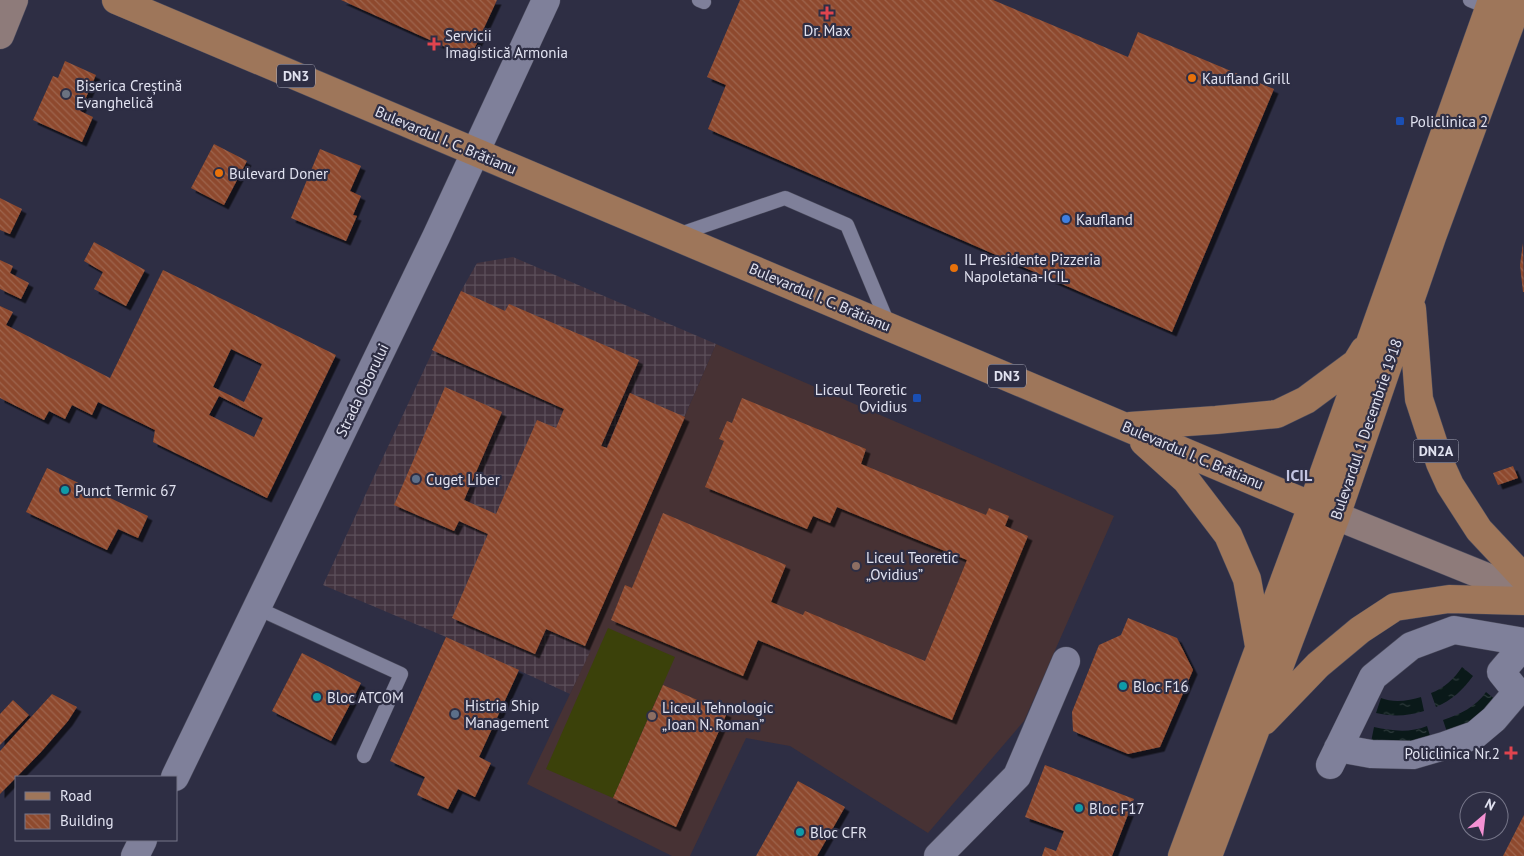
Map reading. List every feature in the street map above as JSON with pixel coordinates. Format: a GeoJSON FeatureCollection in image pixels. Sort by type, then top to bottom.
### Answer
{"type":"FeatureCollection","features":[{"type":"Feature","properties":{"kind":"main road"},"geometry":{"type":"LineString","coordinates":[[0,35],[14,0]]}},
{"type":"Feature","properties":{"kind":"main road","name":"Bulevardul I. C. Brătianu"},"geometry":{"type":"LineString","coordinates":[[116,0],[1324,511],[1524,592]]}},
{"type":"Feature","properties":{"kind":"main road","name":"Bulevardul 1 Decembrie 1918"},"geometry":{"type":"LineString","coordinates":[[1182,856],[1259,649],[1324,511],[1411,297],[1468,136],[1520,0]]}},
{"type":"Feature","properties":{"kind":"main road","name":"Bulevardul 1 Decembrie 1918"},"geometry":{"type":"LineString","coordinates":[[1208,856],[1256,730],[1324,511],[1371,341],[1484,3]]}},
{"type":"Feature","properties":{"kind":"main road","name":"DN2A"},"geometry":{"type":"LineString","coordinates":[[1411,297],[1419,398],[1440,463],[1450,485],[1479,530],[1524,578]]}},
{"type":"Feature","properties":{"kind":"main road"},"geometry":{"type":"LineString","coordinates":[[1126,426],[1277,414],[1306,400],[1356,363],[1371,341]]}},
{"type":"Feature","properties":{"kind":"main road"},"geometry":{"type":"LineString","coordinates":[[1126,426],[1186,480],[1228,535],[1247,579],[1259,649]]}},
{"type":"Feature","properties":{"kind":"main road"},"geometry":{"type":"LineString","coordinates":[[1256,730],[1318,665],[1360,630],[1395,607],[1449,599],[1524,601]]}},
{"type":"Feature","properties":{"kind":"street","name":"Strada Oborului"},"geometry":{"type":"LineString","coordinates":[[175,776],[476,152],[546,0]]}},
{"type":"Feature","properties":{"kind":"street"},"geometry":{"type":"LineString","coordinates":[[1454,630],[1524,644],[1501,672],[1517,692],[1494,719],[1475,735],[1413,754],[1334,756],[1373,677],[1411,646],[1454,630]]}},
{"type":"Feature","properties":{"kind":"street"},"geometry":{"type":"LineString","coordinates":[[938,856],[1017,776],[1066,661]]}},
{"type":"Feature","properties":{"kind":"street"},"geometry":{"type":"LineString","coordinates":[[135,856],[142,841]]}},
{"type":"Feature","properties":{"kind":"lane"},"geometry":{"type":"LineString","coordinates":[[674,236],[785,198],[847,225],[889,326]]}},
{"type":"Feature","properties":{"kind":"lane"},"geometry":{"type":"LineString","coordinates":[[257,608],[401,674],[364,756]]}},
{"type":"Feature","properties":{"kind":"shaded area"},"geometry":{"type":"Polygon","coordinates":[[[513,257],[716,344],[585,646],[592,650],[570,694],[446,637],[323,585],[461,291],[477,263],[513,257]]]}},
{"type":"Feature","properties":{"kind":"shaded area","name":"Liceul Teoretic „Ovidius”"},"geometry":{"type":"Polygon","coordinates":[[[716,344],[1114,516],[1024,721],[928,833],[790,746],[746,738],[690,856],[672,856],[527,784],[591,650],[585,646],[716,344]]]}},
{"type":"Feature","properties":{"kind":"green space"},"geometry":{"type":"Polygon","coordinates":[[[608,628],[675,657],[613,798],[546,769],[608,628]]]}},
{"type":"Feature","properties":{"kind":"water"},"geometry":{"type":"Polygon","coordinates":[[[1462,667],[1473,676],[1457,694],[1436,707],[1431,693],[1448,683],[1462,667]]]}},
{"type":"Feature","properties":{"kind":"water"},"geometry":{"type":"Polygon","coordinates":[[[1486,692],[1497,701],[1490,711],[1448,735],[1443,720],[1467,709],[1486,692]]]}},
{"type":"Feature","properties":{"kind":"water"},"geometry":{"type":"Polygon","coordinates":[[[1421,697],[1424,711],[1400,715],[1376,713],[1381,698],[1401,701],[1421,697]]]}},
{"type":"Feature","properties":{"kind":"water"},"geometry":{"type":"Polygon","coordinates":[[[1427,726],[1431,739],[1419,744],[1371,742],[1374,727],[1401,731],[1427,726]]]}},
{"type":"Feature","properties":{"kind":"building"},"geometry":{"type":"Polygon","coordinates":[[[341,0],[497,0],[470,58],[341,0]]]}},
{"type":"Feature","properties":{"kind":"building","name":"Kaufland"},"geometry":{"type":"Polygon","coordinates":[[[740,0],[993,0],[1128,57],[1138,32],[1274,89],[1172,332],[708,129],[726,85],[707,77],[740,0]]]}},
{"type":"Feature","properties":{"kind":"building","name":"Biserica Creștină Evanghelică"},"geometry":{"type":"Polygon","coordinates":[[[65,61],[96,75],[80,111],[93,117],[82,142],[33,120],[53,76],[58,78],[65,61]]]}},
{"type":"Feature","properties":{"kind":"building"},"geometry":{"type":"Polygon","coordinates":[[[214,144],[247,161],[224,205],[191,188],[214,144]]]}},
{"type":"Feature","properties":{"kind":"building"},"geometry":{"type":"Polygon","coordinates":[[[320,149],[361,166],[350,191],[361,196],[353,215],[357,216],[346,241],[291,218],[320,149]]]}},
{"type":"Feature","properties":{"kind":"building"},"geometry":{"type":"Polygon","coordinates":[[[0,198],[22,209],[10,234],[0,230],[0,198]]]}},
{"type":"Feature","properties":{"kind":"building"},"geometry":{"type":"Polygon","coordinates":[[[94,242],[145,270],[126,306],[94,289],[103,272],[84,261],[94,242]]]}},
{"type":"Feature","properties":{"kind":"building"},"geometry":{"type":"Polygon","coordinates":[[[1523,243],[1524,292],[1520,265],[1523,243]]]}},
{"type":"Feature","properties":{"kind":"building"},"geometry":{"type":"Polygon","coordinates":[[[0,260],[13,266],[10,273],[29,283],[21,299],[0,289],[0,260]]]}},
{"type":"Feature","properties":{"kind":"building"},"geometry":{"type":"Polygon","coordinates":[[[163,270],[336,355],[267,498],[153,442],[155,430],[98,402],[92,415],[72,405],[65,419],[49,411],[44,420],[0,398],[0,306],[13,312],[6,325],[110,378],[163,270]],[[231,349],[213,387],[244,402],[262,364],[231,349]],[[219,396],[209,415],[254,437],[263,418],[219,396]]]}},
{"type":"Feature","properties":{"kind":"building"},"geometry":{"type":"Polygon","coordinates":[[[461,291],[505,311],[509,304],[639,360],[601,446],[607,448],[630,393],[685,417],[585,646],[546,629],[535,654],[452,618],[488,534],[459,521],[454,531],[394,505],[445,387],[502,412],[464,500],[496,514],[537,420],[556,428],[564,409],[432,350],[461,291]]]}},
{"type":"Feature","properties":{"kind":"building"},"geometry":{"type":"Polygon","coordinates":[[[742,398],[866,449],[861,464],[986,515],[989,508],[1009,516],[1005,526],[1028,536],[952,720],[758,640],[743,676],[611,620],[625,585],[632,588],[663,513],[786,565],[771,602],[803,615],[805,611],[925,661],[967,560],[837,507],[830,523],[813,516],[807,529],[705,487],[724,441],[719,439],[727,421],[732,423],[742,398]]]}},
{"type":"Feature","properties":{"kind":"building"},"geometry":{"type":"Polygon","coordinates":[[[1513,466],[1518,478],[1498,485],[1493,473],[1513,466]]]}},
{"type":"Feature","properties":{"kind":"building","name":"Punct Termic 67"},"geometry":{"type":"Polygon","coordinates":[[[47,468],[148,516],[138,538],[118,529],[107,550],[26,512],[47,468]]]}},
{"type":"Feature","properties":{"kind":"building"},"geometry":{"type":"Polygon","coordinates":[[[1128,618],[1177,638],[1193,670],[1160,747],[1128,754],[1073,731],[1072,712],[1099,645],[1121,635],[1128,618]]]}},
{"type":"Feature","properties":{"kind":"building","name":"Histria Ship Management"},"geometry":{"type":"Polygon","coordinates":[[[446,637],[519,670],[479,757],[491,763],[475,797],[458,789],[448,809],[417,795],[425,777],[390,761],[446,637]]]}},
{"type":"Feature","properties":{"kind":"building","name":"Bloc ATCOM"},"geometry":{"type":"Polygon","coordinates":[[[302,653],[361,683],[331,741],[272,711],[302,653]]]}},
{"type":"Feature","properties":{"kind":"building"},"geometry":{"type":"Polygon","coordinates":[[[663,685],[727,713],[676,827],[613,798],[663,685]]]}},
{"type":"Feature","properties":{"kind":"building"},"geometry":{"type":"Polygon","coordinates":[[[52,694],[77,707],[68,721],[41,752],[18,776],[15,776],[15,779],[0,794],[0,751],[52,694]]]}},
{"type":"Feature","properties":{"kind":"building"},"geometry":{"type":"Polygon","coordinates":[[[13,700],[29,715],[0,745],[0,714],[13,700]]]}},
{"type":"Feature","properties":{"kind":"building","name":"Bloc F17"},"geometry":{"type":"Polygon","coordinates":[[[1045,765],[1134,799],[1112,856],[1042,856],[1045,847],[1056,851],[1064,831],[1025,817],[1045,765]]]}},
{"type":"Feature","properties":{"kind":"building","name":"Bloc CFR"},"geometry":{"type":"Polygon","coordinates":[[[798,781],[845,807],[817,856],[756,856],[798,781]]]}},
{"type":"Feature","properties":{"kind":"building"},"geometry":{"type":"Polygon","coordinates":[[[1524,815],[1524,856],[1503,856],[1524,815]]]}},
{"type":"Feature","properties":{"kind":"place","name":"Dr. Max"},"geometry":{"type":"Point","coordinates":[827,13]}},
{"type":"Feature","properties":{"kind":"place","name":"Servicii Imagistică Armonia"},"geometry":{"type":"Point","coordinates":[434,44]}},
{"type":"Feature","properties":{"kind":"place","name":"Kaufland Grill"},"geometry":{"type":"Point","coordinates":[1192,78]}},
{"type":"Feature","properties":{"kind":"place","name":"Biserica Creștină Evanghelică"},"geometry":{"type":"Point","coordinates":[66,94]}},
{"type":"Feature","properties":{"kind":"place","name":"Policlinica 2"},"geometry":{"type":"Point","coordinates":[1400,121]}},
{"type":"Feature","properties":{"kind":"place","name":"Bulevard Doner"},"geometry":{"type":"Point","coordinates":[219,173]}},
{"type":"Feature","properties":{"kind":"place","name":"Kaufland"},"geometry":{"type":"Point","coordinates":[1066,219]}},
{"type":"Feature","properties":{"kind":"place","name":"IL Presidente Pizzeria Napoletana-ICIL"},"geometry":{"type":"Point","coordinates":[954,268]}},
{"type":"Feature","properties":{"kind":"place","name":"Liceul Teoretic Ovidius"},"geometry":{"type":"Point","coordinates":[917,398]}},
{"type":"Feature","properties":{"kind":"place","name":"Cuget Liber"},"geometry":{"type":"Point","coordinates":[416,479]}},
{"type":"Feature","properties":{"kind":"place","name":"Punct Termic 67"},"geometry":{"type":"Point","coordinates":[65,490]}},
{"type":"Feature","properties":{"kind":"place","name":"Liceul Teoretic „Ovidius”"},"geometry":{"type":"Point","coordinates":[856,566]}},
{"type":"Feature","properties":{"kind":"place","name":"Bloc F16"},"geometry":{"type":"Point","coordinates":[1123,686]}},
{"type":"Feature","properties":{"kind":"place","name":"Bloc ATCOM"},"geometry":{"type":"Point","coordinates":[317,697]}},
{"type":"Feature","properties":{"kind":"place","name":"Histria Ship Management"},"geometry":{"type":"Point","coordinates":[455,714]}},
{"type":"Feature","properties":{"kind":"place","name":"Liceul Tehnologic „Ioan N. Roman”"},"geometry":{"type":"Point","coordinates":[652,716]}},
{"type":"Feature","properties":{"kind":"place","name":"Policlinica Nr.2"},"geometry":{"type":"Point","coordinates":[1511,753]}},
{"type":"Feature","properties":{"kind":"place","name":"Bloc F17"},"geometry":{"type":"Point","coordinates":[1079,808]}},
{"type":"Feature","properties":{"kind":"place","name":"Bloc CFR"},"geometry":{"type":"Point","coordinates":[800,832]}},
{"type":"Feature","properties":{"kind":"district","name":"ICIL"},"geometry":{"type":"Point","coordinates":[1299,475]}}]}
